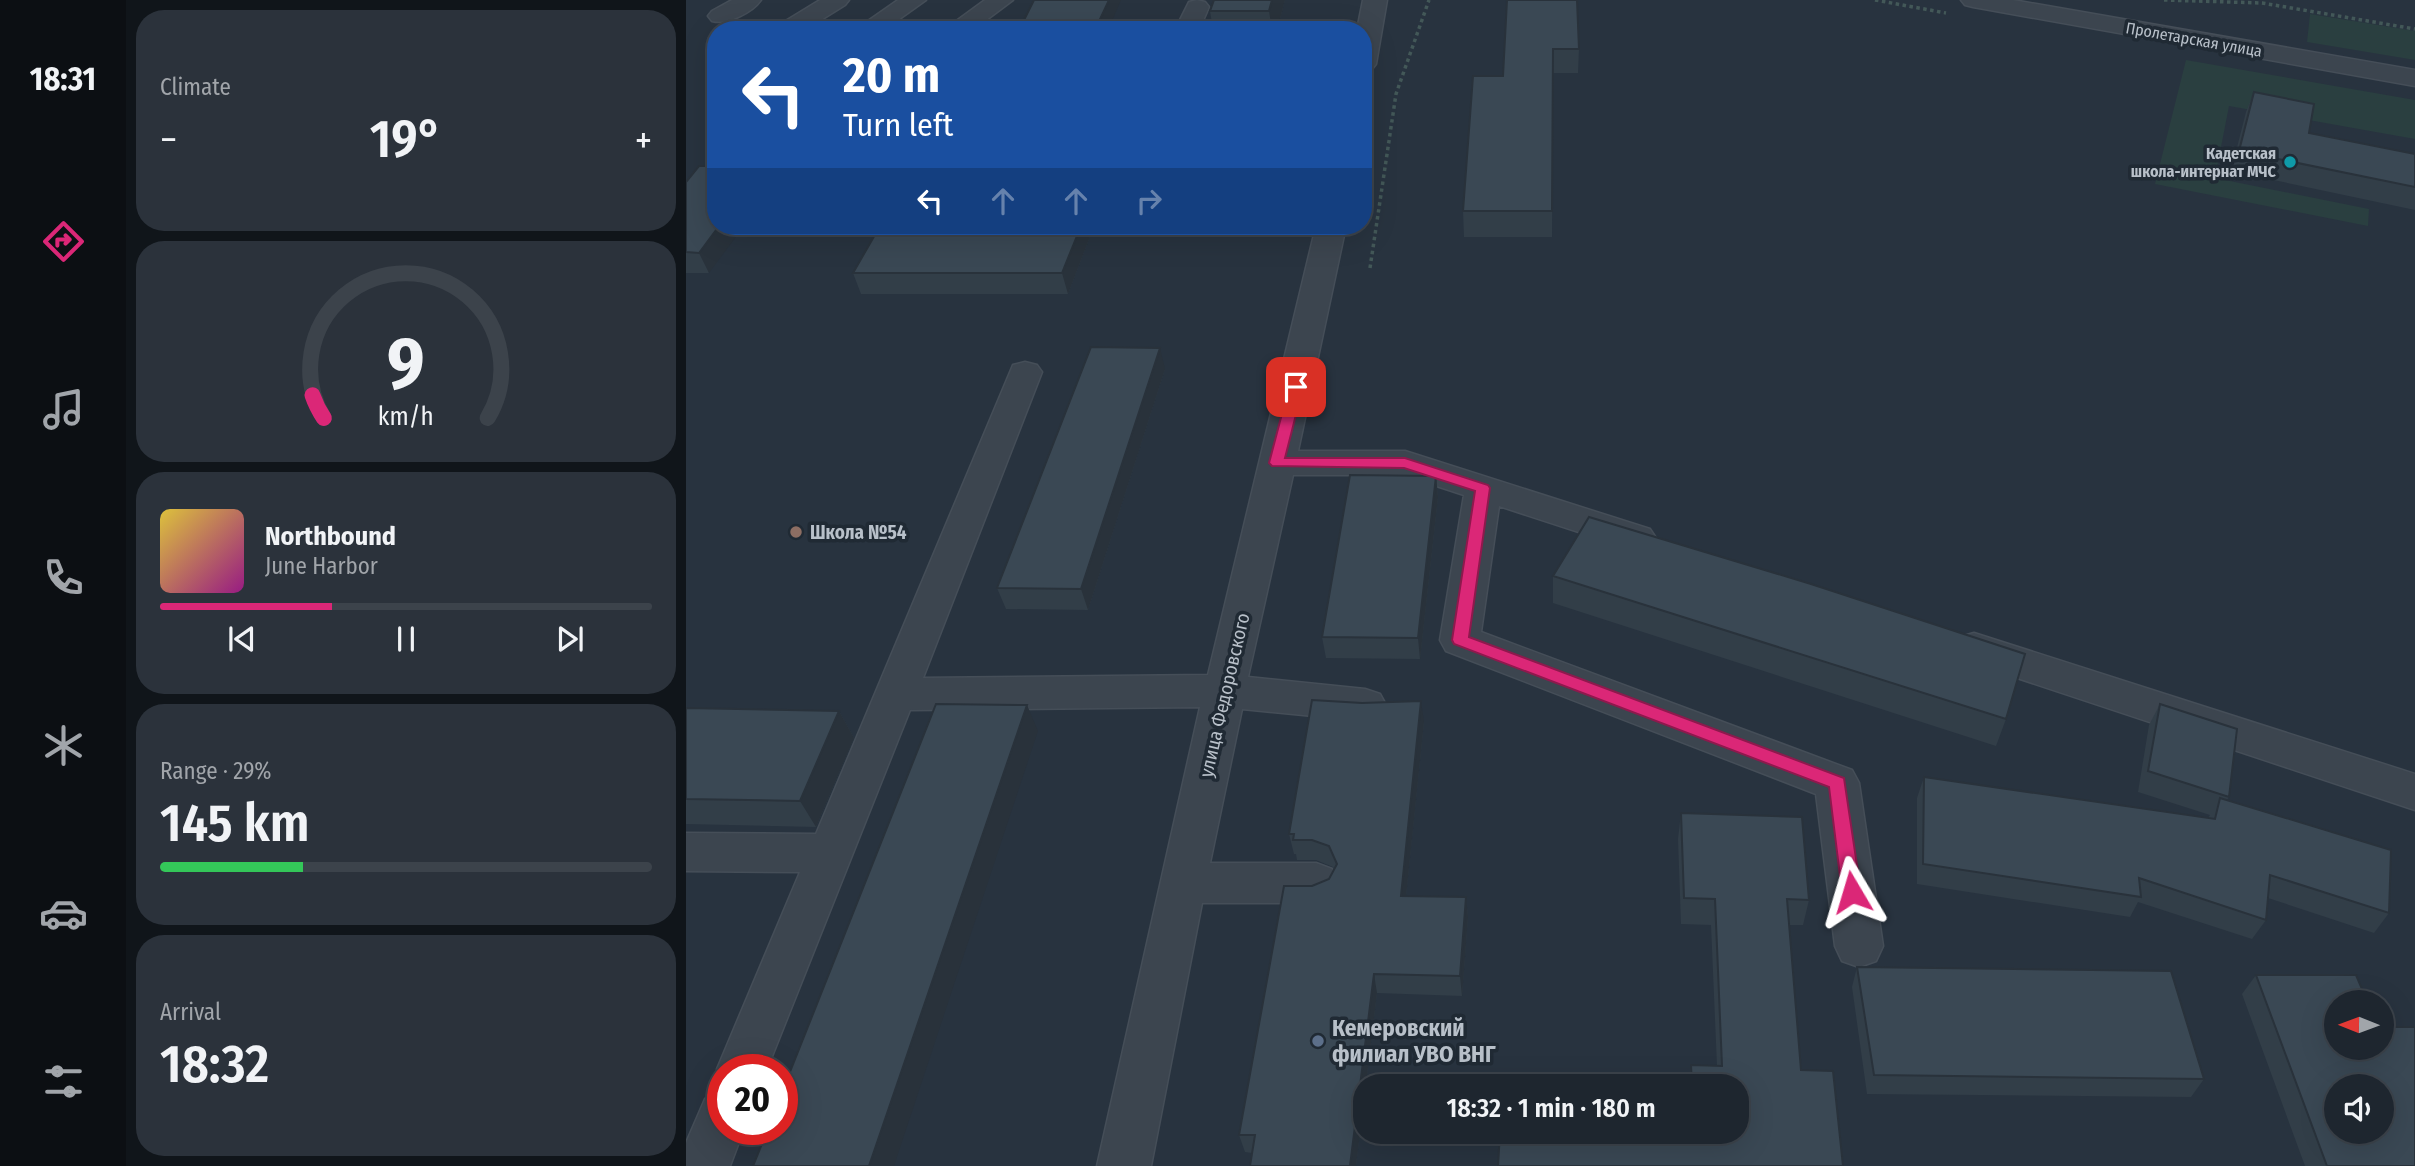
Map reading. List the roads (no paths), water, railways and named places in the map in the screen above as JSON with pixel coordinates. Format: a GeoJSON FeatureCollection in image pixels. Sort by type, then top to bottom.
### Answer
{"type":"FeatureCollection","features":[{"type":"Feature","properties":{"kind":"street"},"geometry":{"type":"LineString","coordinates":[[720,16],[749,0]]}},
{"type":"Feature","properties":{"kind":"street"},"geometry":{"type":"LineString","coordinates":[[802,21],[836,0]]}},
{"type":"Feature","properties":{"kind":"street"},"geometry":{"type":"LineString","coordinates":[[881,21],[914,0]]}},
{"type":"Feature","properties":{"kind":"street"},"geometry":{"type":"LineString","coordinates":[[970,21],[1001,0]]}},
{"type":"Feature","properties":{"kind":"street"},"geometry":{"type":"LineString","coordinates":[[1371,21],[1375,0]]}},
{"type":"Feature","properties":{"kind":"street","name":"Пролетарская улица"},"geometry":{"type":"LineString","coordinates":[[1973,0],[2183,49],[2415,78]]}},
{"type":"Feature","properties":{"kind":"street"},"geometry":{"type":"LineString","coordinates":[[1191,21],[1197,7]]}},
{"type":"Feature","properties":{"kind":"street","name":"улица Федоровского"},"geometry":{"type":"LineString","coordinates":[[1125,1166],[1182,883],[1277,463],[1310,336],[1329,235]]}},
{"type":"Feature","properties":{"kind":"street"},"geometry":{"type":"LineString","coordinates":[[748,1054],[1025,372]]}},
{"type":"Feature","properties":{"kind":"street"},"geometry":{"type":"LineString","coordinates":[[1277,463],[1405,463],[1667,548]]}},
{"type":"Feature","properties":{"kind":"street"},"geometry":{"type":"LineString","coordinates":[[1483,488],[1460,640],[1837,783],[1859,946]]}},
{"type":"Feature","properties":{"kind":"street"},"geometry":{"type":"LineString","coordinates":[[1942,638],[2415,792]]}},
{"type":"Feature","properties":{"kind":"street"},"geometry":{"type":"LineString","coordinates":[[896,694],[1225,691],[1365,705]]}},
{"type":"Feature","properties":{"kind":"street"},"geometry":{"type":"LineString","coordinates":[[686,852],[830,853]]}},
{"type":"Feature","properties":{"kind":"street"},"geometry":{"type":"LineString","coordinates":[[1182,883],[1316,883]]}},
{"type":"Feature","properties":{"kind":"street"},"geometry":{"type":"LineString","coordinates":[[703,1166],[712,1145]]}},
{"type":"Feature","properties":{"kind":"place","name":"Кадетская школа-интернат МЧС"},"geometry":{"type":"Point","coordinates":[2290,162]}},
{"type":"Feature","properties":{"kind":"place","name":"Школа №54"},"geometry":{"type":"Point","coordinates":[796,532]}},
{"type":"Feature","properties":{"kind":"place","name":"Кемеровский филиал УВО ВНГ"},"geometry":{"type":"Point","coordinates":[1318,1041]}}]}
